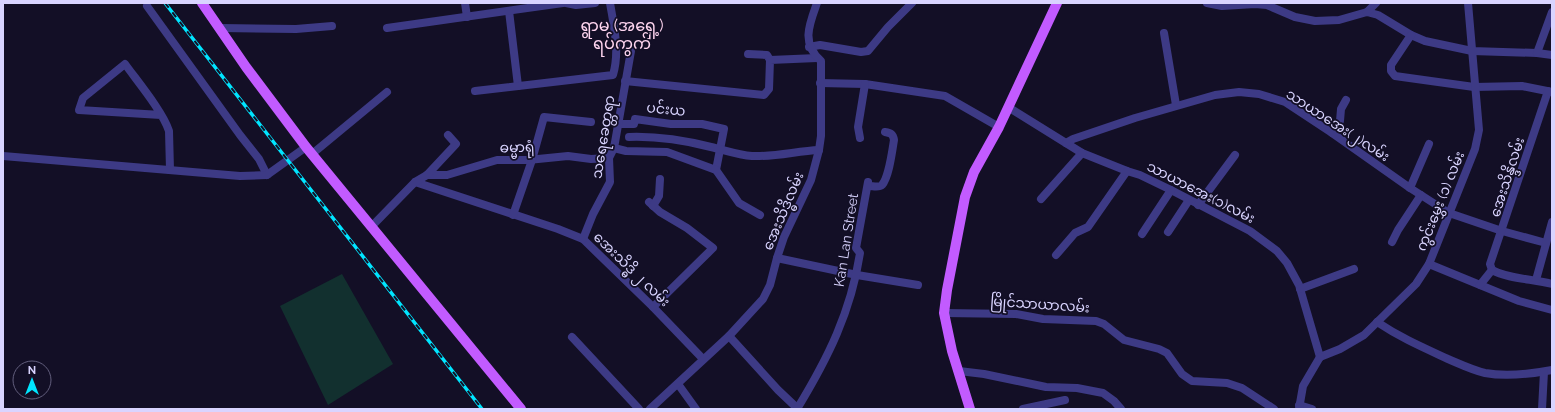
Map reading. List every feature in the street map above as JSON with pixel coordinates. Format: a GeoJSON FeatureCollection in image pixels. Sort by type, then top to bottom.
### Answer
{"type":"FeatureCollection","features":[{"type":"Feature","properties":{"kind":"main road"},"geometry":{"type":"LineString","coordinates":[[202,3],[246,66],[309,150],[521,409]]}},
{"type":"Feature","properties":{"kind":"main road"},"geometry":{"type":"LineString","coordinates":[[970,409],[952,351],[944,313],[964,197],[974,172],[999,127],[1057,3]]}},
{"type":"Feature","properties":{"kind":"street"},"geometry":{"type":"LineString","coordinates":[[466,3],[467,17]]}},
{"type":"Feature","properties":{"kind":"street"},"geometry":{"type":"LineString","coordinates":[[388,28],[565,3],[595,3]]}},
{"type":"Feature","properties":{"kind":"street"},"geometry":{"type":"LineString","coordinates":[[475,91],[613,75],[617,62],[615,29],[610,3]]}},
{"type":"Feature","properties":{"kind":"street"},"geometry":{"type":"LineString","coordinates":[[817,3],[809,24],[809,47],[820,45],[861,52],[868,51],[888,27],[912,3]]}},
{"type":"Feature","properties":{"kind":"street"},"geometry":{"type":"LineString","coordinates":[[1207,3],[1222,6],[1255,4],[1268,5],[1295,17],[1315,21],[1338,20],[1367,12],[1376,3]]}},
{"type":"Feature","properties":{"kind":"street","name":"ကွင်းမွှေး (၁) လမ်း"},"geometry":{"type":"LineString","coordinates":[[1320,357],[1340,349],[1364,335],[1412,289],[1429,264],[1448,213],[1475,149],[1478,130],[1468,3]]}},
{"type":"Feature","properties":{"kind":"street"},"geometry":{"type":"LineString","coordinates":[[147,6],[259,159],[267,175]]}},
{"type":"Feature","properties":{"kind":"street"},"geometry":{"type":"LineString","coordinates":[[509,11],[518,86]]}},
{"type":"Feature","properties":{"kind":"street"},"geometry":{"type":"LineString","coordinates":[[1367,12],[1378,15],[1411,35],[1425,41],[1472,51],[1537,53],[1552,55]]}},
{"type":"Feature","properties":{"kind":"street"},"geometry":{"type":"LineString","coordinates":[[1537,53],[1552,12]]}},
{"type":"Feature","properties":{"kind":"street"},"geometry":{"type":"LineString","coordinates":[[220,28],[296,29],[332,26]]}},
{"type":"Feature","properties":{"kind":"street"},"geometry":{"type":"LineString","coordinates":[[1164,33],[1176,106]]}},
{"type":"Feature","properties":{"kind":"street"},"geometry":{"type":"LineString","coordinates":[[1411,35],[1391,65],[1391,71],[1395,76],[1474,87],[1522,86],[1550,92]]}},
{"type":"Feature","properties":{"kind":"street","name":"အေးသိဒ္ဓိလမ်း"},"geometry":{"type":"LineString","coordinates":[[656,407],[703,359],[729,336],[763,299],[770,285],[784,236],[811,180],[819,150],[821,136],[821,61],[809,47]]}},
{"type":"Feature","properties":{"kind":"street","name":"သရေခေတ္တရာ"},"geometry":{"type":"LineString","coordinates":[[583,239],[593,214],[610,182],[609,158],[614,148],[631,51]]}},
{"type":"Feature","properties":{"kind":"street"},"geometry":{"type":"LineString","coordinates":[[625,81],[764,95],[769,89],[770,60],[767,55],[748,54]]}},
{"type":"Feature","properties":{"kind":"street"},"geometry":{"type":"LineString","coordinates":[[770,60],[817,58]]}},
{"type":"Feature","properties":{"kind":"street"},"geometry":{"type":"LineString","coordinates":[[161,115],[79,110],[83,98],[125,64],[161,115],[169,132],[170,170]]}},
{"type":"Feature","properties":{"kind":"street"},"geometry":{"type":"LineString","coordinates":[[820,83],[864,84],[945,96],[999,127]]}},
{"type":"Feature","properties":{"kind":"street"},"geometry":{"type":"LineString","coordinates":[[860,138],[858,127],[864,84]]}},
{"type":"Feature","properties":{"kind":"street"},"geometry":{"type":"LineString","coordinates":[[3,156],[240,176],[267,175],[309,150],[387,92]]}},
{"type":"Feature","properties":{"kind":"street","name":"သာယာအေး(၂)လမ်း"},"geometry":{"type":"LineString","coordinates":[[1066,144],[1073,140],[1135,118],[1215,95],[1239,92],[1259,94],[1285,102],[1448,213],[1502,231],[1546,243]]}},
{"type":"Feature","properties":{"kind":"street","name":"အေးသိန္ဒိလမ်း"},"geometry":{"type":"LineString","coordinates":[[1492,270],[1490,264],[1550,92]]}},
{"type":"Feature","properties":{"kind":"street"},"geometry":{"type":"LineString","coordinates":[[1332,133],[1340,121],[1341,109],[1346,100]]}},
{"type":"Feature","properties":{"kind":"street","name":"သာယာအေး(၁)လမ်း"},"geometry":{"type":"LineString","coordinates":[[1008,107],[1082,153],[1171,190],[1250,231],[1277,251],[1291,270],[1300,289],[1320,357]]}},
{"type":"Feature","properties":{"kind":"street"},"geometry":{"type":"LineString","coordinates":[[513,215],[532,160],[544,117],[591,122]]}},
{"type":"Feature","properties":{"kind":"street","name":"ပင်းယ"},"geometry":{"type":"LineString","coordinates":[[618,124],[634,124],[635,119],[671,124],[702,124],[724,129],[720,149]]}},
{"type":"Feature","properties":{"kind":"street","name":"Kan Lan Street"},"geometry":{"type":"LineString","coordinates":[[797,408],[830,352],[841,327],[857,275],[860,253],[856,248],[869,184],[878,187],[882,185],[887,174],[894,136],[885,132]]}},
{"type":"Feature","properties":{"kind":"street"},"geometry":{"type":"LineString","coordinates":[[372,226],[415,182],[427,175],[456,144],[448,135]]}},
{"type":"Feature","properties":{"kind":"street"},"geometry":{"type":"LineString","coordinates":[[629,136],[654,136],[751,156],[769,156],[799,151],[819,150]]}},
{"type":"Feature","properties":{"kind":"street"},"geometry":{"type":"LineString","coordinates":[[1410,188],[1429,144]]}},
{"type":"Feature","properties":{"kind":"street"},"geometry":{"type":"LineString","coordinates":[[614,148],[626,151],[667,152],[716,170],[739,203],[760,215]]}},
{"type":"Feature","properties":{"kind":"street"},"geometry":{"type":"LineString","coordinates":[[716,170],[720,149]]}},
{"type":"Feature","properties":{"kind":"street"},"geometry":{"type":"LineString","coordinates":[[1041,199],[1082,153]]}},
{"type":"Feature","properties":{"kind":"street"},"geometry":{"type":"LineString","coordinates":[[1198,205],[1236,155]]}},
{"type":"Feature","properties":{"kind":"street","name":"ဓမ္မာရုံ"},"geometry":{"type":"LineString","coordinates":[[427,175],[447,175],[497,160],[532,160],[568,156],[591,159],[609,158]]}},
{"type":"Feature","properties":{"kind":"street"},"geometry":{"type":"LineString","coordinates":[[1056,255],[1075,233],[1088,227],[1127,171]]}},
{"type":"Feature","properties":{"kind":"street"},"geometry":{"type":"LineString","coordinates":[[653,307],[713,248],[687,228],[660,212],[651,204],[658,196],[660,178]]}},
{"type":"Feature","properties":{"kind":"street","name":"အေးသိဒ္ဓိ ၂ လမ်း"},"geometry":{"type":"LineString","coordinates":[[415,182],[558,229],[583,239],[653,307],[703,359]]}},
{"type":"Feature","properties":{"kind":"street"},"geometry":{"type":"LineString","coordinates":[[1142,234],[1171,190]]}},
{"type":"Feature","properties":{"kind":"street"},"geometry":{"type":"LineString","coordinates":[[1392,242],[1421,195]]}},
{"type":"Feature","properties":{"kind":"street"},"geometry":{"type":"LineString","coordinates":[[1168,232],[1189,200]]}},
{"type":"Feature","properties":{"kind":"street"},"geometry":{"type":"LineString","coordinates":[[1536,280],[1552,222]]}},
{"type":"Feature","properties":{"kind":"street"},"geometry":{"type":"LineString","coordinates":[[777,258],[857,275],[918,285]]}},
{"type":"Feature","properties":{"kind":"street"},"geometry":{"type":"LineString","coordinates":[[1429,264],[1519,301],[1552,310]]}},
{"type":"Feature","properties":{"kind":"street"},"geometry":{"type":"LineString","coordinates":[[1300,289],[1354,269]]}},
{"type":"Feature","properties":{"kind":"street"},"geometry":{"type":"LineString","coordinates":[[1480,285],[1492,270],[1500,275],[1536,280],[1552,284]]}},
{"type":"Feature","properties":{"kind":"street","name":"မြိုင်သာယာလမ်း"},"geometry":{"type":"LineString","coordinates":[[944,313],[1016,314],[1043,319],[1096,321],[1104,324],[1124,340],[1159,349],[1167,353],[1182,374],[1192,381],[1227,383],[1242,388],[1274,409]]}},
{"type":"Feature","properties":{"kind":"street"},"geometry":{"type":"LineString","coordinates":[[1377,322],[1397,336],[1467,368],[1486,373],[1509,375],[1548,371],[1542,409]]}},
{"type":"Feature","properties":{"kind":"street"},"geometry":{"type":"LineString","coordinates":[[572,336],[640,409]]}},
{"type":"Feature","properties":{"kind":"street"},"geometry":{"type":"LineString","coordinates":[[729,336],[778,390],[797,408]]}},
{"type":"Feature","properties":{"kind":"street"},"geometry":{"type":"LineString","coordinates":[[1312,409],[1299,407],[1303,386],[1320,357]]}},
{"type":"Feature","properties":{"kind":"street"},"geometry":{"type":"LineString","coordinates":[[959,371],[984,374],[1046,387],[1077,388],[1103,393],[1114,401],[1121,409]]}},
{"type":"Feature","properties":{"kind":"street"},"geometry":{"type":"LineString","coordinates":[[678,384],[696,409]]}},
{"type":"Feature","properties":{"kind":"street"},"geometry":{"type":"LineString","coordinates":[[1023,409],[1065,400]]}},
{"type":"Feature","properties":{"kind":"green space"},"geometry":{"type":"Polygon","coordinates":[[[342,274],[393,364],[328,405],[280,306],[342,274]]]}},
{"type":"Feature","properties":{"kind":"railway"},"geometry":{"type":"LineString","coordinates":[[165,3],[482,409]]}},
{"type":"Feature","properties":{"kind":"district","name":"ရွာမ (အရှေ့) ရပ်ကွက်"},"geometry":{"type":"Point","coordinates":[622,34]}}]}
